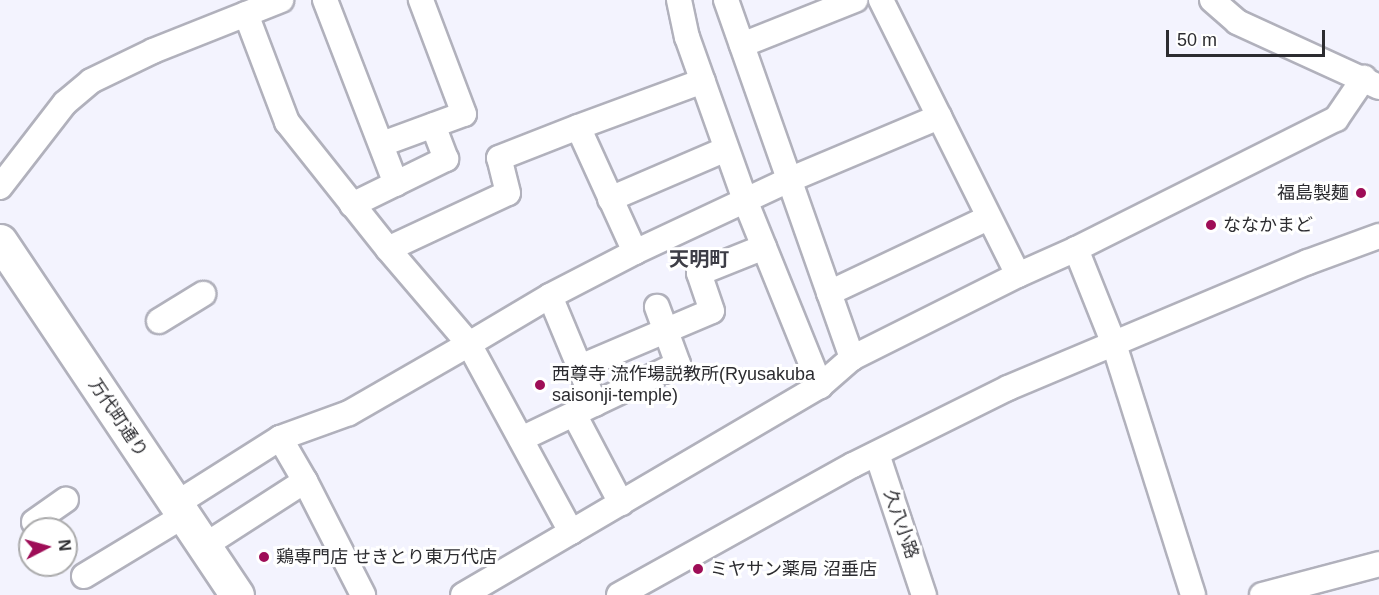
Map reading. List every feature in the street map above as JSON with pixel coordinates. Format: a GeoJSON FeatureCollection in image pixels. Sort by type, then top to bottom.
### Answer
{"type":"FeatureCollection","features":[{"type":"Feature","properties":{"kind":"street"},"geometry":{"type":"LineString","coordinates":[[0,187],[65,103],[91,81],[153,51],[280,0]]}},
{"type":"Feature","properties":{"kind":"street"},"geometry":{"type":"LineString","coordinates":[[325,0],[396,184]]}},
{"type":"Feature","properties":{"kind":"street"},"geometry":{"type":"LineString","coordinates":[[382,144],[464,114],[421,0]]}},
{"type":"Feature","properties":{"kind":"street"},"geometry":{"type":"LineString","coordinates":[[679,0],[681,20],[726,148],[820,386]]}},
{"type":"Feature","properties":{"kind":"street"},"geometry":{"type":"LineString","coordinates":[[726,0],[852,358]]}},
{"type":"Feature","properties":{"kind":"street"},"geometry":{"type":"LineString","coordinates":[[742,45],[855,0]]}},
{"type":"Feature","properties":{"kind":"street"},"geometry":{"type":"LineString","coordinates":[[881,0],[1018,275]]}},
{"type":"Feature","properties":{"kind":"street"},"geometry":{"type":"LineString","coordinates":[[464,595],[820,386],[852,358],[1336,119],[1372,82],[1237,22],[1212,0]]}},
{"type":"Feature","properties":{"kind":"street"},"geometry":{"type":"LineString","coordinates":[[246,14],[288,122],[352,205],[469,344],[571,532]]}},
{"type":"Feature","properties":{"kind":"street"},"geometry":{"type":"LineString","coordinates":[[388,249],[508,193],[499,158],[703,81]]}},
{"type":"Feature","properties":{"kind":"street"},"geometry":{"type":"LineString","coordinates":[[84,576],[181,512],[188,497],[280,438],[349,413],[550,296],[634,252],[789,180],[939,117]]}},
{"type":"Feature","properties":{"kind":"street"},"geometry":{"type":"LineString","coordinates":[[352,205],[446,159],[433,125]]}},
{"type":"Feature","properties":{"kind":"street"},"geometry":{"type":"LineString","coordinates":[[578,127],[634,252]]}},
{"type":"Feature","properties":{"kind":"street"},"geometry":{"type":"LineString","coordinates":[[610,198],[726,148]]}},
{"type":"Feature","properties":{"kind":"street"},"geometry":{"type":"LineString","coordinates":[[829,293],[988,218]]}},
{"type":"Feature","properties":{"kind":"street"},"geometry":{"type":"LineString","coordinates":[[626,593],[877,454],[1008,388],[1308,262],[1379,236]]}},
{"type":"Feature","properties":{"kind":"street","name":"万代町通り"},"geometry":{"type":"LineString","coordinates":[[0,241],[237,595]]}},
{"type":"Feature","properties":{"kind":"street"},"geometry":{"type":"LineString","coordinates":[[580,367],[712,311],[699,273],[764,247]]}},
{"type":"Feature","properties":{"kind":"street"},"geometry":{"type":"LineString","coordinates":[[1076,249],[1114,344],[1193,595]]}},
{"type":"Feature","properties":{"kind":"street"},"geometry":{"type":"LineString","coordinates":[[159,321],[203,294]]}},
{"type":"Feature","properties":{"kind":"street"},"geometry":{"type":"LineString","coordinates":[[550,296],[580,367],[585,409],[621,503]]}},
{"type":"Feature","properties":{"kind":"street"},"geometry":{"type":"LineString","coordinates":[[521,439],[678,364],[657,307]]}},
{"type":"Feature","properties":{"kind":"street"},"geometry":{"type":"LineString","coordinates":[[280,438],[305,481],[363,595]]}},
{"type":"Feature","properties":{"kind":"street","name":"久八小路"},"geometry":{"type":"LineString","coordinates":[[877,454],[924,595]]}},
{"type":"Feature","properties":{"kind":"street"},"geometry":{"type":"LineString","coordinates":[[204,546],[305,481]]}},
{"type":"Feature","properties":{"kind":"street"},"geometry":{"type":"LineString","coordinates":[[41,517],[66,500]]}},
{"type":"Feature","properties":{"kind":"street"},"geometry":{"type":"LineString","coordinates":[[1262,595],[1379,564]]}},
{"type":"Feature","properties":{"kind":"place","name":"福島製麺"},"geometry":{"type":"Point","coordinates":[1361,193]}},
{"type":"Feature","properties":{"kind":"place","name":"ななかまど"},"geometry":{"type":"Point","coordinates":[1211,225]}},
{"type":"Feature","properties":{"kind":"place","name":"西尊寺 流作場説教所(Ryusakuba saisonji-temple)"},"geometry":{"type":"Point","coordinates":[540,385]}},
{"type":"Feature","properties":{"kind":"place","name":"鶏専門店 せきとり東万代店"},"geometry":{"type":"Point","coordinates":[264,557]}},
{"type":"Feature","properties":{"kind":"place","name":"ミヤサン薬局 沼垂店"},"geometry":{"type":"Point","coordinates":[698,569]}},
{"type":"Feature","properties":{"kind":"district","name":"天明町"},"geometry":{"type":"Point","coordinates":[699,259]}}]}
